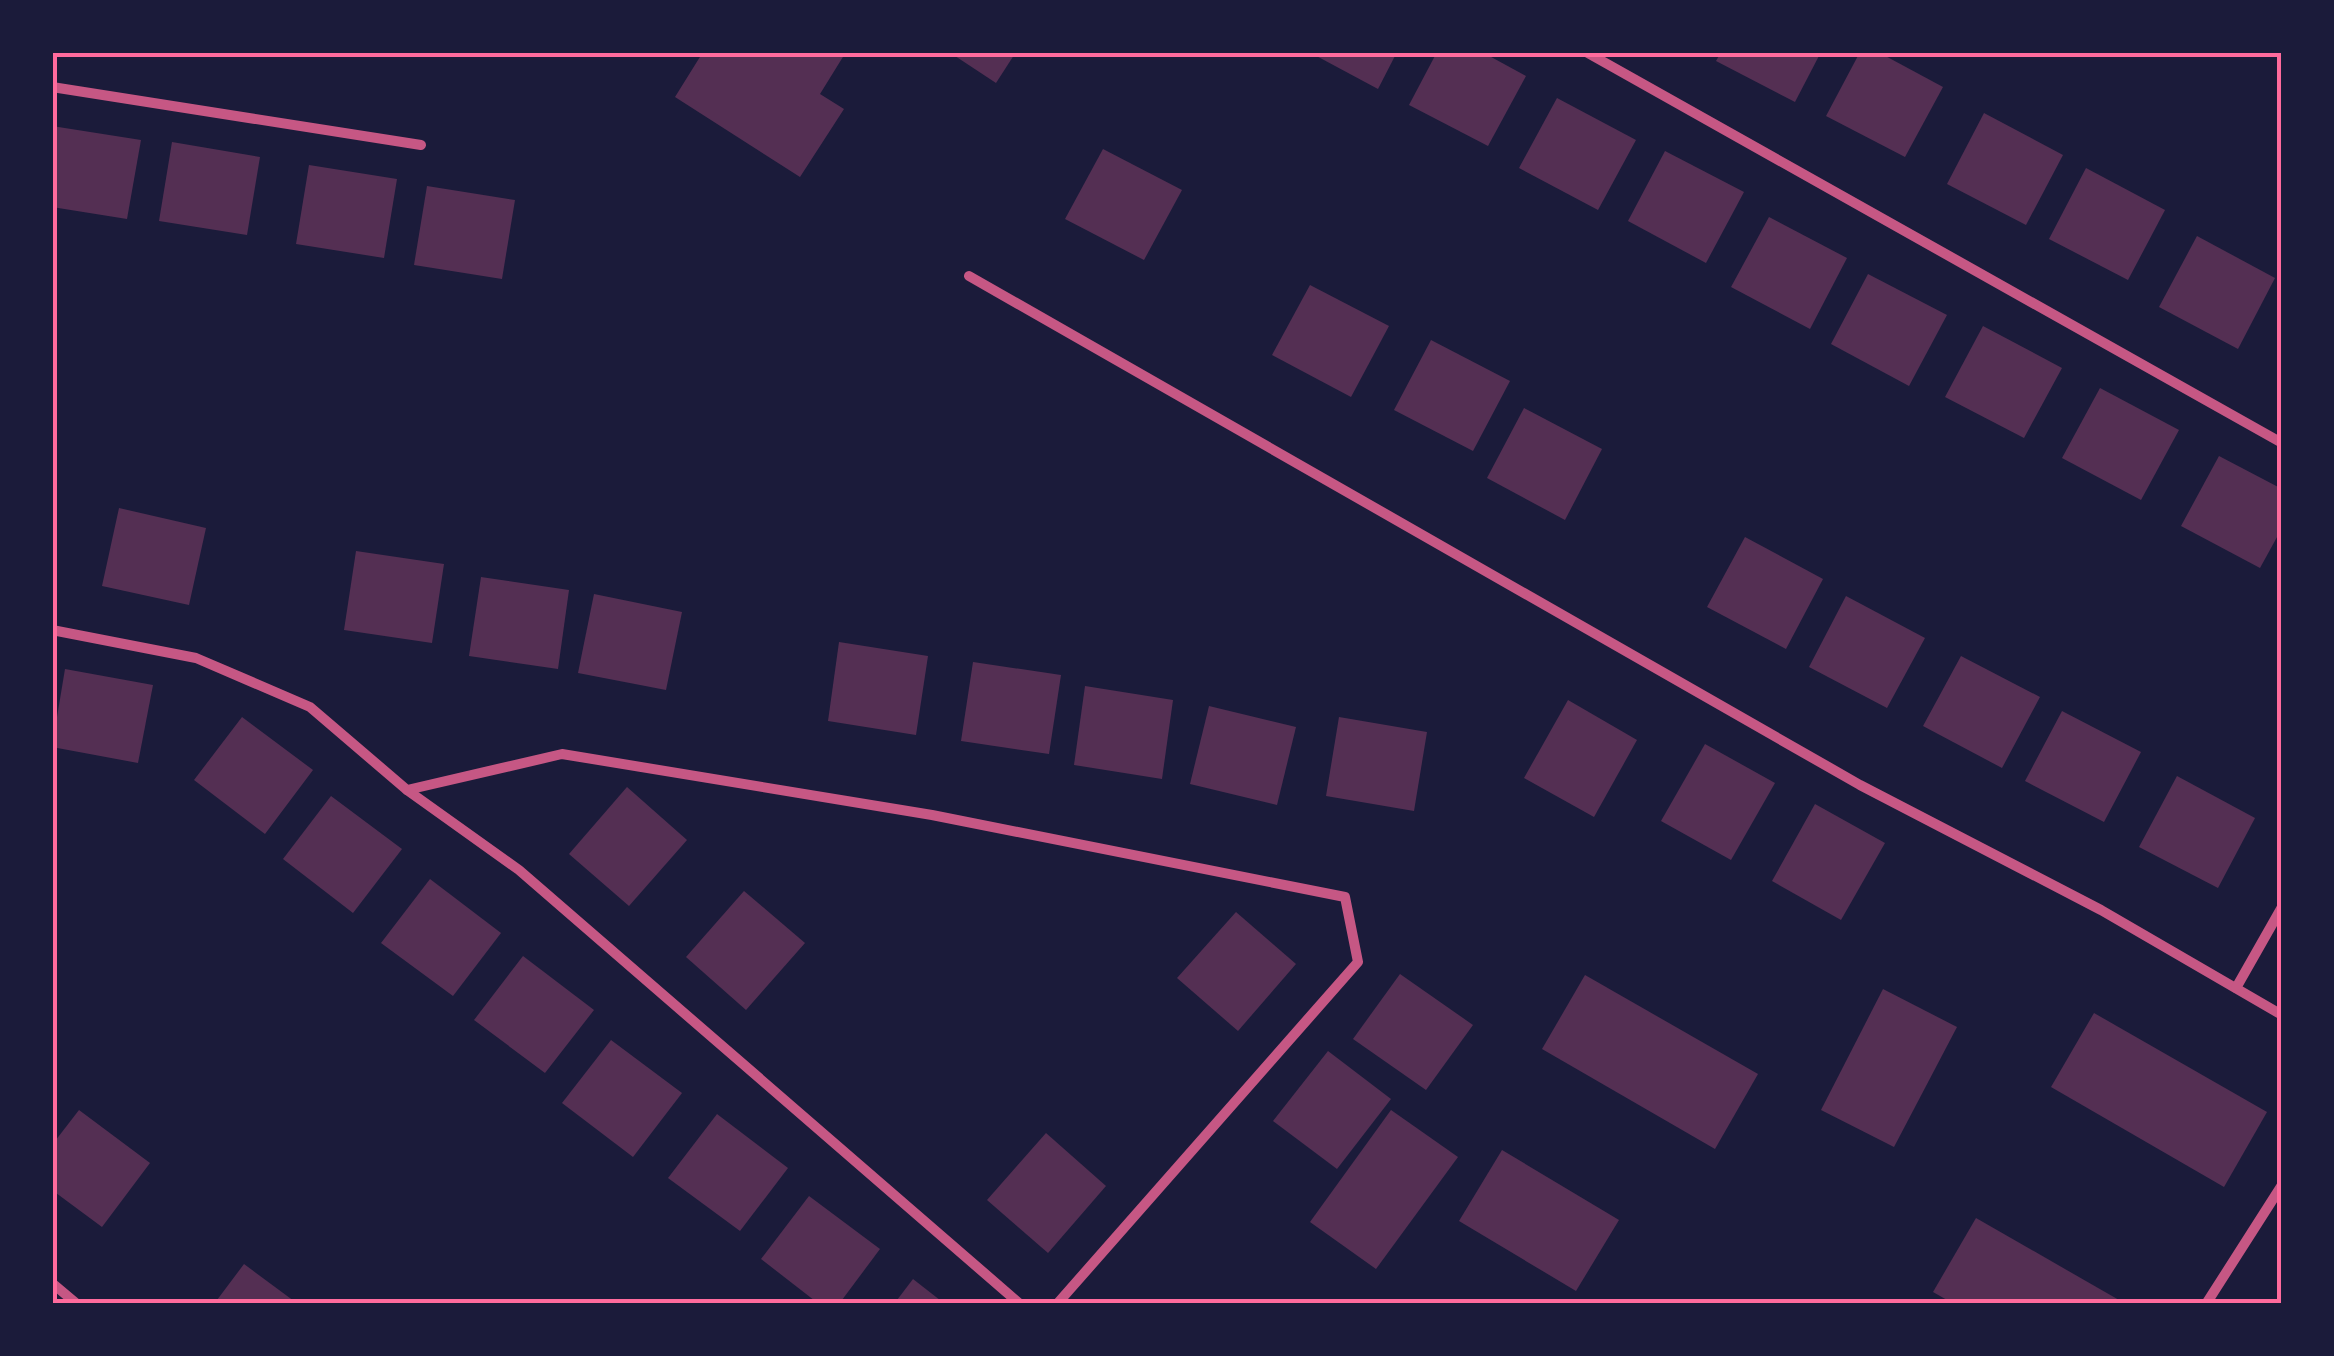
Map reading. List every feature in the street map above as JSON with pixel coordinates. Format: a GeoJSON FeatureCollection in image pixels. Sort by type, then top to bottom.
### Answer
{"type":"FeatureCollection","features":[{"type":"Feature","properties":{"kind":"street"},"geometry":{"type":"LineString","coordinates":[[1586,52],[2282,442]]}},
{"type":"Feature","properties":{"kind":"street"},"geometry":{"type":"LineString","coordinates":[[52,87],[420,145]]}},
{"type":"Feature","properties":{"kind":"street"},"geometry":{"type":"LineString","coordinates":[[970,276],[1860,786],[2101,910],[2282,1014]]}},
{"type":"Feature","properties":{"kind":"street"},"geometry":{"type":"LineString","coordinates":[[52,630],[196,658],[310,707],[407,790],[520,870],[1020,1304]]}},
{"type":"Feature","properties":{"kind":"street"},"geometry":{"type":"LineString","coordinates":[[407,790],[562,754],[932,815],[1345,898],[1358,962],[1057,1304]]}},
{"type":"Feature","properties":{"kind":"street"},"geometry":{"type":"LineString","coordinates":[[2236,988],[2282,906]]}},
{"type":"Feature","properties":{"kind":"street"},"geometry":{"type":"LineString","coordinates":[[2206,1304],[2282,1185]]}},
{"type":"Feature","properties":{"kind":"street"},"geometry":{"type":"LineString","coordinates":[[52,1283],[77,1304]]}},
{"type":"Feature","properties":{"kind":"building"},"geometry":{"type":"Polygon","coordinates":[[[703,52],[846,52],[820,94],[844,109],[800,177],[675,97],[703,52]]]}},
{"type":"Feature","properties":{"kind":"building"},"geometry":{"type":"Polygon","coordinates":[[[949,52],[1016,52],[996,83],[949,52]]]}},
{"type":"Feature","properties":{"kind":"building"},"geometry":{"type":"Polygon","coordinates":[[[1309,52],[1397,52],[1378,89],[1309,52]]]}},
{"type":"Feature","properties":{"kind":"building"},"geometry":{"type":"Polygon","coordinates":[[[1437,52],[1482,52],[1526,76],[1488,146],[1409,105],[1437,52]]]}},
{"type":"Feature","properties":{"kind":"building"},"geometry":{"type":"Polygon","coordinates":[[[1721,52],[1821,52],[1795,102],[1716,61],[1721,52]]]}},
{"type":"Feature","properties":{"kind":"building"},"geometry":{"type":"Polygon","coordinates":[[[1860,52],[1878,52],[1943,87],[1905,157],[1826,116],[1860,52]]]}},
{"type":"Feature","properties":{"kind":"building"},"geometry":{"type":"Polygon","coordinates":[[[1557,98],[1636,140],[1598,210],[1519,168],[1557,98]]]}},
{"type":"Feature","properties":{"kind":"building"},"geometry":{"type":"Polygon","coordinates":[[[1984,113],[2063,155],[2026,225],[1947,184],[1984,113]]]}},
{"type":"Feature","properties":{"kind":"building"},"geometry":{"type":"Polygon","coordinates":[[[52,126],[141,140],[127,219],[52,207],[52,126]]]}},
{"type":"Feature","properties":{"kind":"building"},"geometry":{"type":"Polygon","coordinates":[[[172,142],[260,157],[247,235],[159,221],[172,142]]]}},
{"type":"Feature","properties":{"kind":"building"},"geometry":{"type":"Polygon","coordinates":[[[1103,149],[1182,190],[1144,260],[1065,219],[1103,149]]]}},
{"type":"Feature","properties":{"kind":"building"},"geometry":{"type":"Polygon","coordinates":[[[1665,151],[1744,192],[1706,263],[1628,221],[1665,151]]]}},
{"type":"Feature","properties":{"kind":"building"},"geometry":{"type":"Polygon","coordinates":[[[309,165],[397,179],[384,258],[296,244],[309,165]]]}},
{"type":"Feature","properties":{"kind":"building"},"geometry":{"type":"Polygon","coordinates":[[[2086,168],[2165,210],[2128,280],[2049,239],[2086,168]]]}},
{"type":"Feature","properties":{"kind":"building"},"geometry":{"type":"Polygon","coordinates":[[[427,186],[515,200],[502,279],[414,265],[427,186]]]}},
{"type":"Feature","properties":{"kind":"building"},"geometry":{"type":"Polygon","coordinates":[[[1769,217],[1847,258],[1810,329],[1731,287],[1769,217]]]}},
{"type":"Feature","properties":{"kind":"building"},"geometry":{"type":"Polygon","coordinates":[[[2197,236],[2275,278],[2238,349],[2159,307],[2197,236]]]}},
{"type":"Feature","properties":{"kind":"building"},"geometry":{"type":"Polygon","coordinates":[[[1868,274],[1947,315],[1909,386],[1831,344],[1868,274]]]}},
{"type":"Feature","properties":{"kind":"building"},"geometry":{"type":"Polygon","coordinates":[[[1310,285],[1389,326],[1351,397],[1272,355],[1310,285]]]}},
{"type":"Feature","properties":{"kind":"building"},"geometry":{"type":"Polygon","coordinates":[[[1983,326],[2062,368],[2024,438],[1945,397],[1983,326]]]}},
{"type":"Feature","properties":{"kind":"building"},"geometry":{"type":"Polygon","coordinates":[[[1431,340],[1510,381],[1473,451],[1394,410],[1431,340]]]}},
{"type":"Feature","properties":{"kind":"building"},"geometry":{"type":"Polygon","coordinates":[[[2100,388],[2179,430],[2141,500],[2062,458],[2100,388]]]}},
{"type":"Feature","properties":{"kind":"building"},"geometry":{"type":"Polygon","coordinates":[[[1524,408],[1602,449],[1565,520],[1487,478],[1524,408]]]}},
{"type":"Feature","properties":{"kind":"building"},"geometry":{"type":"Polygon","coordinates":[[[2219,456],[2282,489],[2282,528],[2260,568],[2181,526],[2219,456]]]}},
{"type":"Feature","properties":{"kind":"building"},"geometry":{"type":"Polygon","coordinates":[[[119,508],[206,528],[189,605],[102,586],[119,508]]]}},
{"type":"Feature","properties":{"kind":"building"},"geometry":{"type":"Polygon","coordinates":[[[1745,537],[1823,579],[1786,649],[1707,607],[1745,537]]]}},
{"type":"Feature","properties":{"kind":"building"},"geometry":{"type":"Polygon","coordinates":[[[356,551],[444,564],[432,643],[344,630],[356,551]]]}},
{"type":"Feature","properties":{"kind":"building"},"geometry":{"type":"Polygon","coordinates":[[[481,577],[569,590],[558,669],[469,656],[481,577]]]}},
{"type":"Feature","properties":{"kind":"building"},"geometry":{"type":"Polygon","coordinates":[[[594,594],[682,612],[666,690],[578,673],[594,594]]]}},
{"type":"Feature","properties":{"kind":"building"},"geometry":{"type":"Polygon","coordinates":[[[1846,596],[1925,638],[1887,708],[1809,667],[1846,596]]]}},
{"type":"Feature","properties":{"kind":"building"},"geometry":{"type":"Polygon","coordinates":[[[839,642],[928,656],[916,735],[828,721],[839,642]]]}},
{"type":"Feature","properties":{"kind":"building"},"geometry":{"type":"Polygon","coordinates":[[[1961,656],[2040,697],[2002,768],[1923,726],[1961,656]]]}},
{"type":"Feature","properties":{"kind":"building"},"geometry":{"type":"Polygon","coordinates":[[[973,662],[1061,675],[1049,754],[961,741],[973,662]]]}},
{"type":"Feature","properties":{"kind":"building"},"geometry":{"type":"Polygon","coordinates":[[[65,669],[153,685],[138,763],[52,747],[65,669]]]}},
{"type":"Feature","properties":{"kind":"building"},"geometry":{"type":"Polygon","coordinates":[[[1085,686],[1173,700],[1162,779],[1074,765],[1085,686]]]}},
{"type":"Feature","properties":{"kind":"building"},"geometry":{"type":"Polygon","coordinates":[[[1568,700],[1637,740],[1594,817],[1524,778],[1568,700]]]}},
{"type":"Feature","properties":{"kind":"building"},"geometry":{"type":"Polygon","coordinates":[[[1209,706],[1296,727],[1277,805],[1190,784],[1209,706]]]}},
{"type":"Feature","properties":{"kind":"building"},"geometry":{"type":"Polygon","coordinates":[[[2062,711],[2141,752],[2104,822],[2025,781],[2062,711]]]}},
{"type":"Feature","properties":{"kind":"building"},"geometry":{"type":"Polygon","coordinates":[[[242,717],[313,770],[265,834],[194,780],[242,717]]]}},
{"type":"Feature","properties":{"kind":"building"},"geometry":{"type":"Polygon","coordinates":[[[1339,717],[1427,732],[1414,811],[1326,796],[1339,717]]]}},
{"type":"Feature","properties":{"kind":"building"},"geometry":{"type":"Polygon","coordinates":[[[1705,744],[1775,783],[1731,860],[1661,821],[1705,744]]]}},
{"type":"Feature","properties":{"kind":"building"},"geometry":{"type":"Polygon","coordinates":[[[2177,776],[2255,818],[2218,888],[2139,847],[2177,776]]]}},
{"type":"Feature","properties":{"kind":"building"},"geometry":{"type":"Polygon","coordinates":[[[627,787],[687,840],[629,906],[569,854],[627,787]]]}},
{"type":"Feature","properties":{"kind":"building"},"geometry":{"type":"Polygon","coordinates":[[[331,796],[402,849],[353,913],[283,859],[331,796]]]}},
{"type":"Feature","properties":{"kind":"building"},"geometry":{"type":"Polygon","coordinates":[[[1815,804],[1885,843],[1841,920],[1772,881],[1815,804]]]}},
{"type":"Feature","properties":{"kind":"building"},"geometry":{"type":"Polygon","coordinates":[[[430,879],[501,933],[453,996],[381,943],[430,879]]]}},
{"type":"Feature","properties":{"kind":"building"},"geometry":{"type":"Polygon","coordinates":[[[744,891],[805,943],[746,1010],[686,957],[744,891]]]}},
{"type":"Feature","properties":{"kind":"building"},"geometry":{"type":"Polygon","coordinates":[[[1236,912],[1296,964],[1238,1031],[1177,978],[1236,912]]]}},
{"type":"Feature","properties":{"kind":"building"},"geometry":{"type":"Polygon","coordinates":[[[523,956],[594,1010],[545,1073],[474,1020],[523,956]]]}},
{"type":"Feature","properties":{"kind":"building"},"geometry":{"type":"Polygon","coordinates":[[[1400,974],[1473,1025],[1426,1090],[1353,1039],[1400,974]]]}},
{"type":"Feature","properties":{"kind":"building"},"geometry":{"type":"Polygon","coordinates":[[[1585,975],[1758,1074],[1715,1149],[1542,1049],[1585,975]]]}},
{"type":"Feature","properties":{"kind":"building"},"geometry":{"type":"Polygon","coordinates":[[[1883,989],[1957,1027],[1894,1147],[1821,1110],[1883,989]]]}},
{"type":"Feature","properties":{"kind":"building"},"geometry":{"type":"Polygon","coordinates":[[[2094,1013],[2267,1112],[2224,1187],[2051,1087],[2094,1013]]]}},
{"type":"Feature","properties":{"kind":"building"},"geometry":{"type":"Polygon","coordinates":[[[611,1040],[682,1093],[633,1157],[562,1103],[611,1040]]]}},
{"type":"Feature","properties":{"kind":"building"},"geometry":{"type":"Polygon","coordinates":[[[1328,1051],[1391,1099],[1337,1169],[1273,1121],[1328,1051]]]}},
{"type":"Feature","properties":{"kind":"building"},"geometry":{"type":"Polygon","coordinates":[[[79,1110],[150,1163],[102,1227],[52,1190],[52,1145],[79,1110]]]}},
{"type":"Feature","properties":{"kind":"building"},"geometry":{"type":"Polygon","coordinates":[[[1391,1110],[1458,1157],[1376,1269],[1310,1222],[1391,1110]]]}},
{"type":"Feature","properties":{"kind":"building"},"geometry":{"type":"Polygon","coordinates":[[[717,1114],[788,1168],[740,1231],[668,1178],[717,1114]]]}},
{"type":"Feature","properties":{"kind":"building"},"geometry":{"type":"Polygon","coordinates":[[[1046,1133],[1106,1186],[1048,1253],[987,1200],[1046,1133]]]}},
{"type":"Feature","properties":{"kind":"building"},"geometry":{"type":"Polygon","coordinates":[[[1502,1150],[1619,1220],[1576,1291],[1459,1221],[1502,1150]]]}},
{"type":"Feature","properties":{"kind":"building"},"geometry":{"type":"Polygon","coordinates":[[[809,1196],[880,1249],[839,1304],[819,1304],[761,1259],[809,1196]]]}},
{"type":"Feature","properties":{"kind":"building"},"geometry":{"type":"Polygon","coordinates":[[[1976,1218],[2126,1304],[1954,1304],[1933,1292],[1976,1218]]]}},
{"type":"Feature","properties":{"kind":"building"},"geometry":{"type":"Polygon","coordinates":[[[244,1264],[298,1304],[214,1304],[244,1264]]]}},
{"type":"Feature","properties":{"kind":"building"},"geometry":{"type":"Polygon","coordinates":[[[913,1279],[945,1304],[894,1304],[913,1279]]]}}]}
